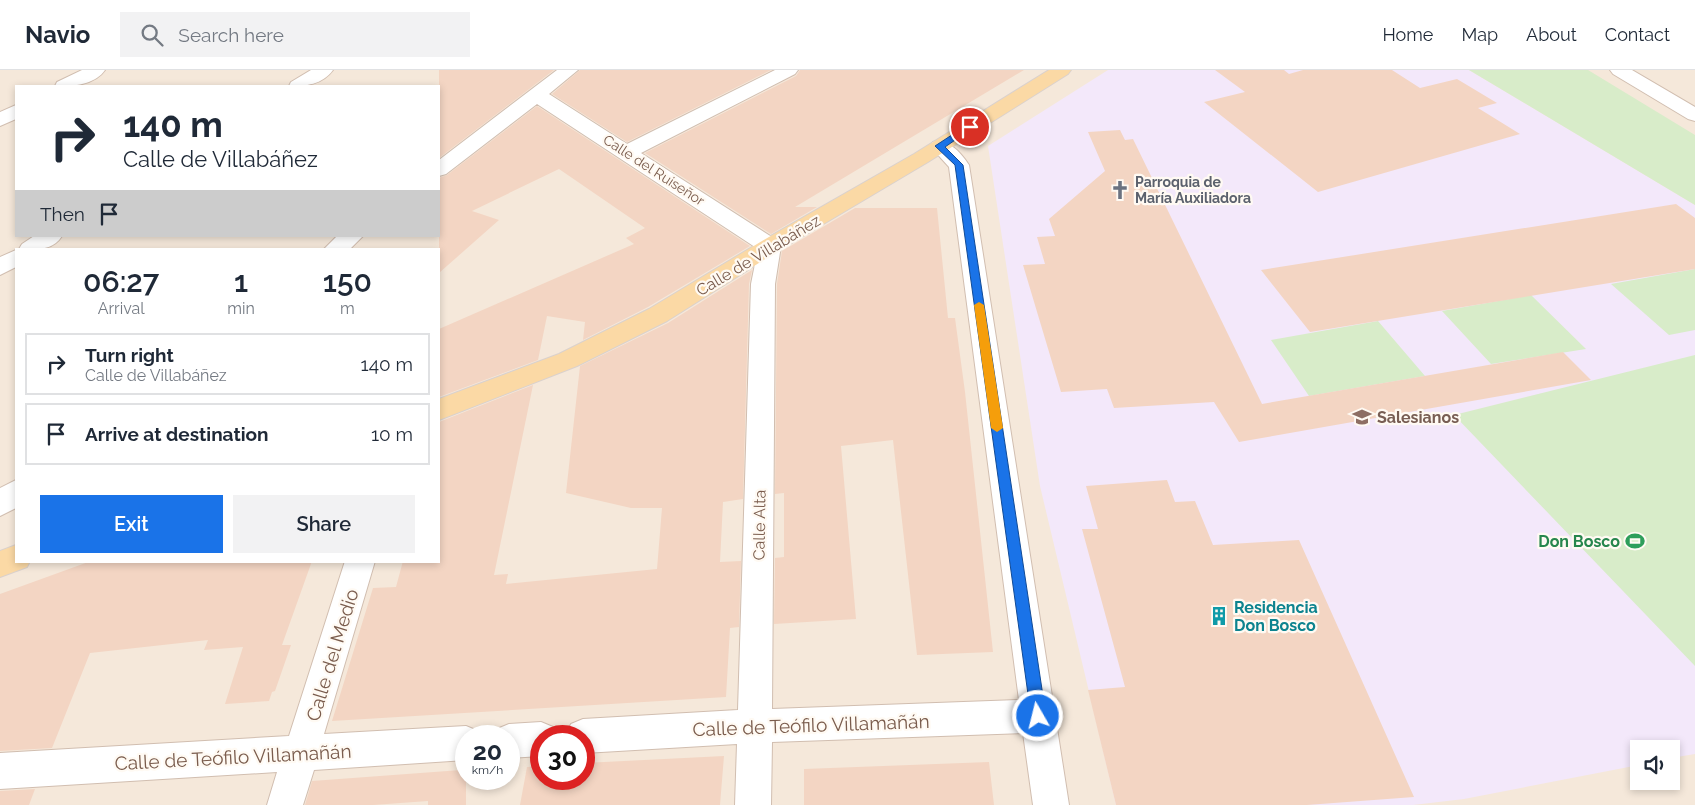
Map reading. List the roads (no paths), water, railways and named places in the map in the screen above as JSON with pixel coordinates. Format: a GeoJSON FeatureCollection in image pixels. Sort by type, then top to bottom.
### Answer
{"type":"FeatureCollection","features":[{"type":"Feature","properties":{"kind":"main road","name":"Calle de Villabáñez"},"geometry":{"type":"LineString","coordinates":[[440,410],[568,360],[658,315],[770,246],[940,146],[1062,70]]}},
{"type":"Feature","properties":{"kind":"main road"},"geometry":{"type":"LineString","coordinates":[[0,564],[15,558]]}},
{"type":"Feature","properties":{"kind":"street"},"geometry":{"type":"LineString","coordinates":[[66,85],[96,70]]}},
{"type":"Feature","properties":{"kind":"street"},"geometry":{"type":"LineString","coordinates":[[300,85],[324,70]]}},
{"type":"Feature","properties":{"kind":"street"},"geometry":{"type":"LineString","coordinates":[[440,169],[569,70]]}},
{"type":"Feature","properties":{"kind":"street"},"geometry":{"type":"LineString","coordinates":[[627,152],[789,70]]}},
{"type":"Feature","properties":{"kind":"street"},"geometry":{"type":"LineString","coordinates":[[1619,70],[1695,116]]}},
{"type":"Feature","properties":{"kind":"street","name":"Calle del Ruiseñor"},"geometry":{"type":"LineString","coordinates":[[537,95],[770,246]]}},
{"type":"Feature","properties":{"kind":"street"},"geometry":{"type":"LineString","coordinates":[[0,120],[15,112]]}},
{"type":"Feature","properties":{"kind":"street"},"geometry":{"type":"LineString","coordinates":[[940,146],[959,165],[1051,805]]}},
{"type":"Feature","properties":{"kind":"street"},"geometry":{"type":"LineString","coordinates":[[32,248],[49,237]]}},
{"type":"Feature","properties":{"kind":"street"},"geometry":{"type":"LineString","coordinates":[[337,248],[351,237]]}},
{"type":"Feature","properties":{"kind":"street","name":"Calle Alta"},"geometry":{"type":"LineString","coordinates":[[753,805],[763,284],[770,246]]}},
{"type":"Feature","properties":{"kind":"street"},"geometry":{"type":"LineString","coordinates":[[0,267],[15,258]]}},
{"type":"Feature","properties":{"kind":"street"},"geometry":{"type":"LineString","coordinates":[[0,504],[15,493]]}},
{"type":"Feature","properties":{"kind":"street","name":"Calle del Medio"},"geometry":{"type":"LineString","coordinates":[[285,805],[303,753],[359,563]]}},
{"type":"Feature","properties":{"kind":"street","name":"Calle de Teófilo Villamañán"},"geometry":{"type":"LineString","coordinates":[[595,735],[756,726],[1038,716]]}},
{"type":"Feature","properties":{"kind":"street","name":"Calle de Teófilo Villamañán"},"geometry":{"type":"LineString","coordinates":[[0,771],[455,744]]}},
{"type":"Feature","properties":{"kind":"place","name":"Parroquia de María Auxiliadora"},"geometry":{"type":"Point","coordinates":[1120,190]}},
{"type":"Feature","properties":{"kind":"place","name":"Salesianos"},"geometry":{"type":"Point","coordinates":[1362,417]}},
{"type":"Feature","properties":{"kind":"place","name":"Don Bosco"},"geometry":{"type":"Point","coordinates":[1635,541]}},
{"type":"Feature","properties":{"kind":"place","name":"Residencia Don Bosco"},"geometry":{"type":"Point","coordinates":[1219,616]}}]}
